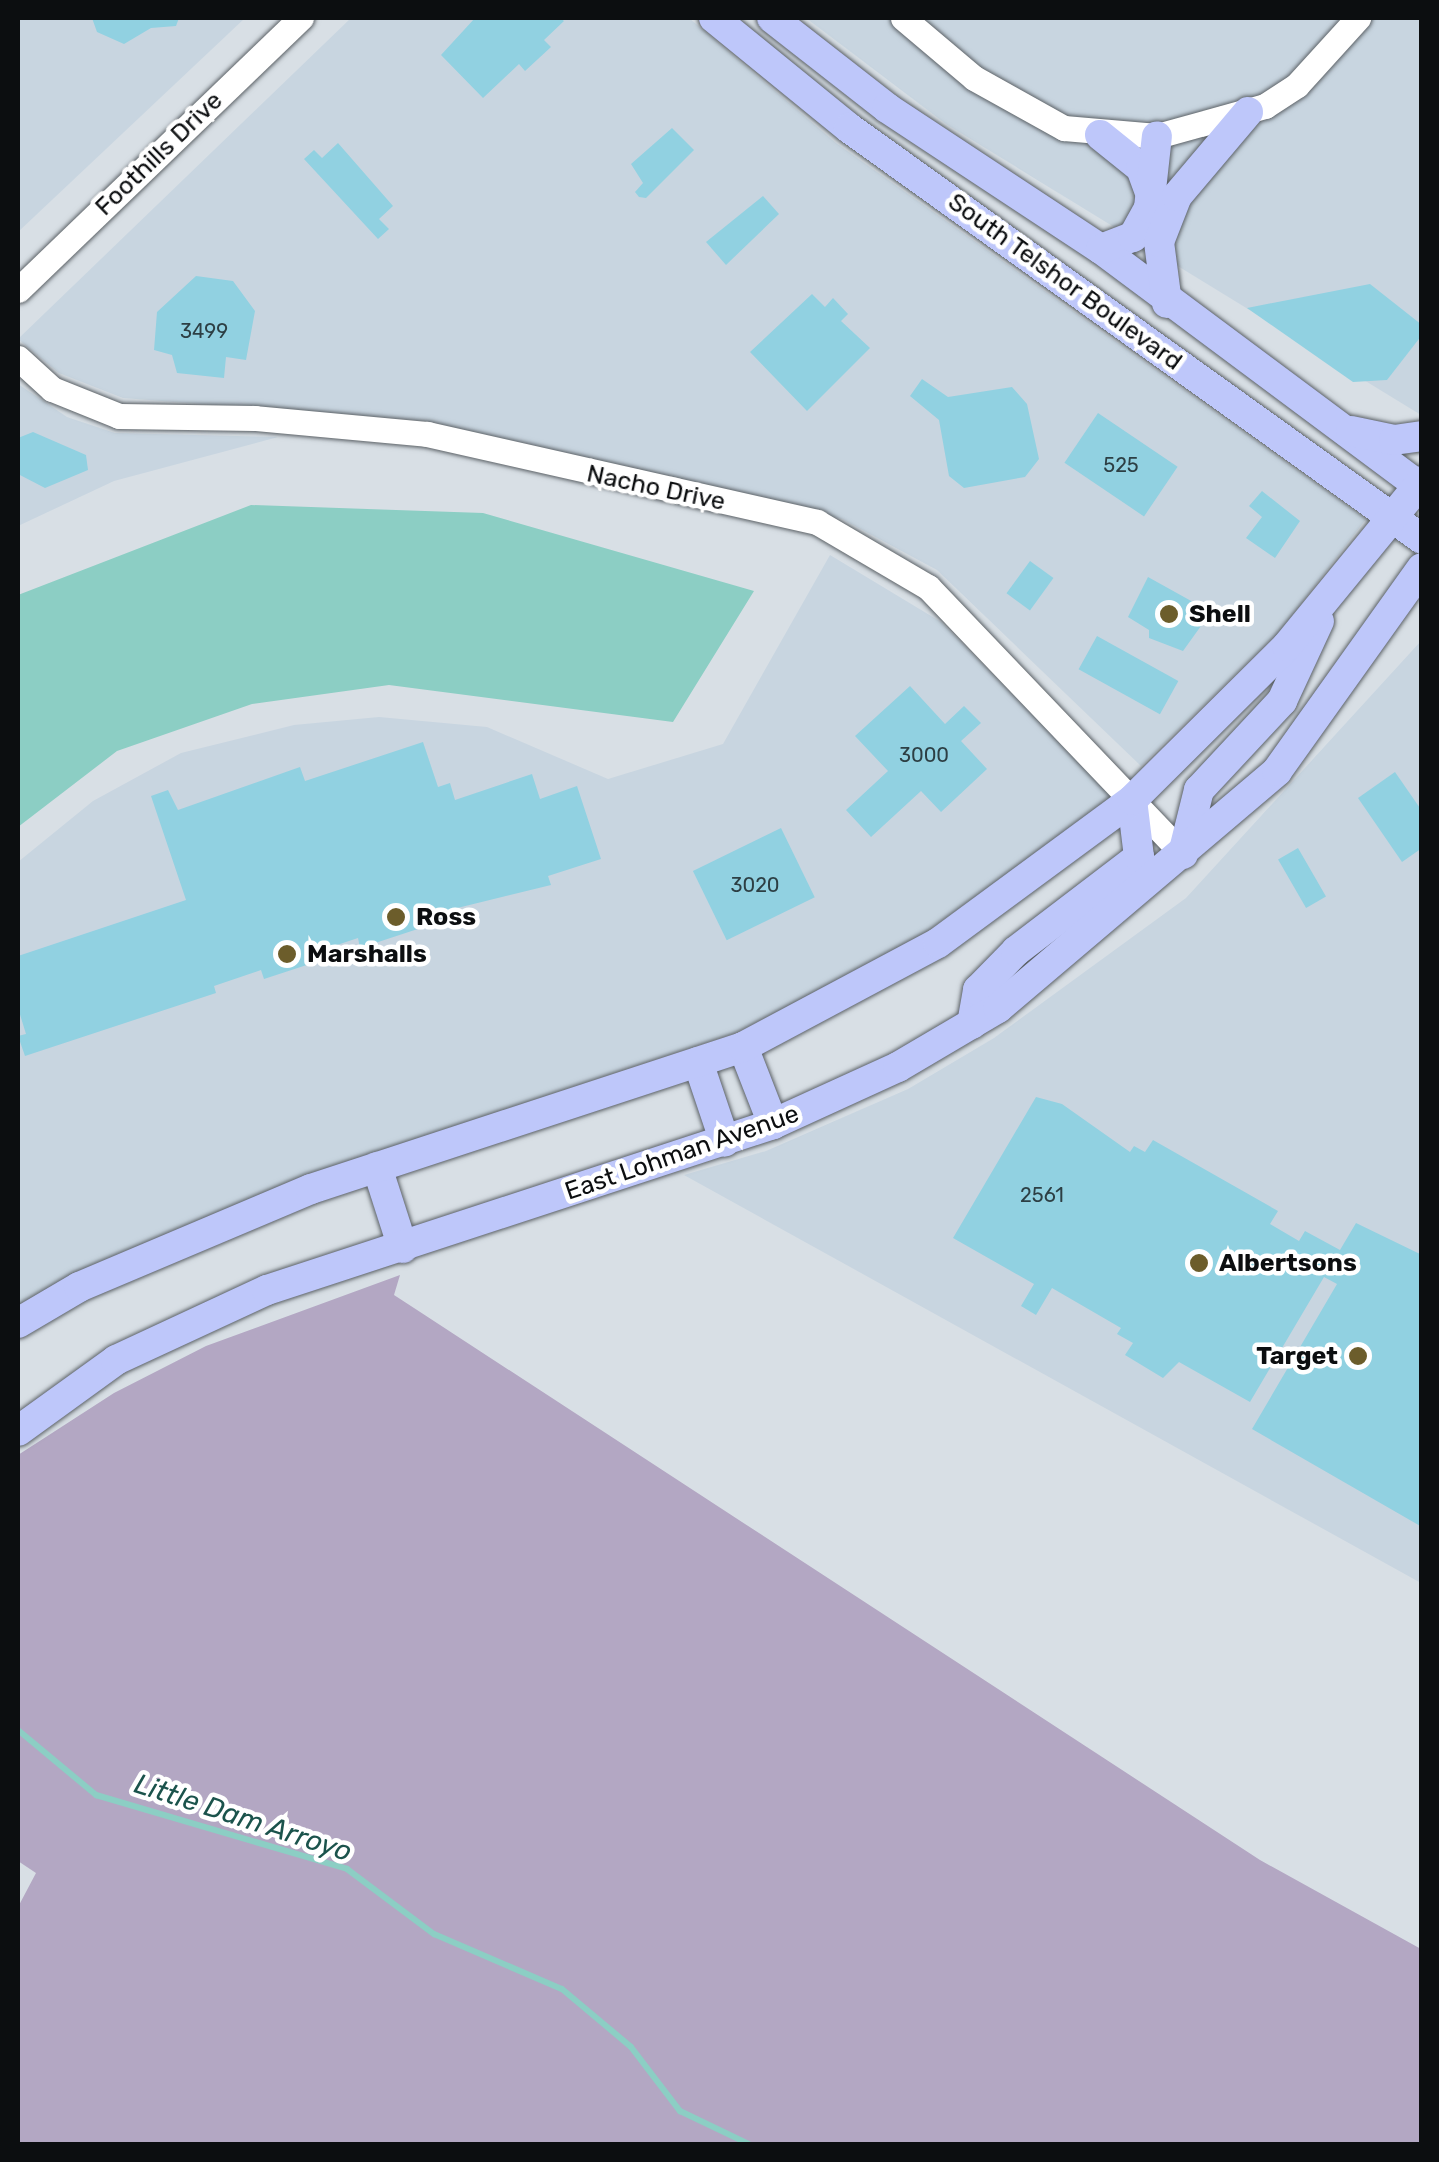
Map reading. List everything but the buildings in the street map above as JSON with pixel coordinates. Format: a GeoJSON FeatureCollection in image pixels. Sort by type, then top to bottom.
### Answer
{"type":"FeatureCollection","features":[{"type":"Feature","properties":{"kind":"main road","name":"South Telshor Boulevard"},"geometry":{"type":"LineString","coordinates":[[714,18],[896,161],[1422,539]]}},
{"type":"Feature","properties":{"kind":"main road","name":"South Telshor Boulevard"},"geometry":{"type":"LineString","coordinates":[[772,18],[887,108],[1101,249],[1167,302],[1420,485]]}},
{"type":"Feature","properties":{"kind":"main road"},"geometry":{"type":"LineString","coordinates":[[1101,249],[1132,237],[1164,194],[1248,112]]}},
{"type":"Feature","properties":{"kind":"main road"},"geometry":{"type":"LineString","coordinates":[[1165,134],[1159,242],[1167,302]]}},
{"type":"Feature","properties":{"kind":"main road"},"geometry":{"type":"LineString","coordinates":[[1100,135],[1141,168],[1164,194]]}},
{"type":"Feature","properties":{"kind":"main road"},"geometry":{"type":"LineString","coordinates":[[896,161],[927,154],[1040,222],[1068,227]]}},
{"type":"Feature","properties":{"kind":"main road"},"geometry":{"type":"LineString","coordinates":[[1340,428],[1394,440],[1422,436]]}},
{"type":"Feature","properties":{"kind":"main road"},"geometry":{"type":"LineString","coordinates":[[18,1324],[79,1286],[376,1167],[742,1048],[847,997],[938,943],[1132,800],[1287,646],[1420,485]]}},
{"type":"Feature","properties":{"kind":"main road","name":"East Lohman Avenue"},"geometry":{"type":"LineString","coordinates":[[18,1431],[116,1360],[267,1290],[773,1124],[898,1067],[972,1024],[1183,854],[1277,772],[1422,568]]}},
{"type":"Feature","properties":{"kind":"main road"},"geometry":{"type":"LineString","coordinates":[[1183,854],[1199,790],[1282,701],[1328,595]]}},
{"type":"Feature","properties":{"kind":"main road"},"geometry":{"type":"LineString","coordinates":[[972,1024],[978,990],[1016,951],[1139,857],[1132,800]]}},
{"type":"Feature","properties":{"kind":"main road"},"geometry":{"type":"LineString","coordinates":[[742,1048],[773,1124]]}},
{"type":"Feature","properties":{"kind":"main road"},"geometry":{"type":"LineString","coordinates":[[698,1062],[725,1142]]}},
{"type":"Feature","properties":{"kind":"main road"},"geometry":{"type":"LineString","coordinates":[[376,1167],[403,1248]]}},
{"type":"Feature","properties":{"kind":"street","name":"Foothills Drive"},"geometry":{"type":"LineString","coordinates":[[18,290],[300,18]]}},
{"type":"Feature","properties":{"kind":"street"},"geometry":{"type":"LineString","coordinates":[[903,18],[1009,101],[1064,128],[1100,135],[1165,134],[1248,112],[1296,85],[1358,18]]}},
{"type":"Feature","properties":{"kind":"street","name":"Nacho Drive"},"geometry":{"type":"LineString","coordinates":[[18,358],[52,389],[119,416],[255,418],[427,434],[818,522],[928,587],[1183,854]]}},
{"type":"Feature","properties":{"kind":"shaded area"},"geometry":{"type":"Polygon","coordinates":[[[18,18],[245,18],[18,232],[18,18]]]}},
{"type":"Feature","properties":{"kind":"shaded area"},"geometry":{"type":"Polygon","coordinates":[[[351,18],[689,18],[836,143],[1366,519],[1281,630],[1141,766],[937,570],[842,519],[425,421],[123,398],[59,373],[18,339],[351,18]]]}},
{"type":"Feature","properties":{"kind":"shaded area"},"geometry":{"type":"Polygon","coordinates":[[[806,18],[1421,18],[1421,415],[946,124],[806,18]]]}},
{"type":"Feature","properties":{"kind":"shaded area"},"geometry":{"type":"Polygon","coordinates":[[[18,384],[67,417],[115,433],[278,437],[114,481],[18,526],[18,384]]]}},
{"type":"Feature","properties":{"kind":"shaded area"},"geometry":{"type":"Polygon","coordinates":[[[251,505],[483,513],[754,591],[673,722],[389,685],[252,704],[117,751],[18,827],[18,595],[251,505]]]}},
{"type":"Feature","properties":{"kind":"shaded area"},"geometry":{"type":"Polygon","coordinates":[[[830,555],[941,622],[1114,797],[909,944],[735,1033],[307,1175],[18,1307],[18,862],[93,801],[181,753],[294,725],[379,717],[487,727],[608,779],[723,744],[830,555]]]}},
{"type":"Feature","properties":{"kind":"shaded area"},"geometry":{"type":"Polygon","coordinates":[[[1421,641],[1421,1583],[684,1175],[766,1151],[908,1089],[994,1038],[1186,898],[1421,641]]]}},
{"type":"Feature","properties":{"kind":"shaded area"},"geometry":{"type":"Polygon","coordinates":[[[400,1275],[394,1295],[1260,1860],[1421,1949],[1421,2144],[18,2144],[18,1907],[36,1873],[18,1861],[18,1455],[114,1393],[206,1346],[400,1275]]]}},
{"type":"Feature","properties":{"kind":"waterway","name":"Little Dam Arroyo"},"geometry":{"type":"LineString","coordinates":[[18,1730],[96,1795],[347,1869],[434,1934],[562,1989],[631,2047],[680,2111],[749,2144]]}},
{"type":"Feature","properties":{"kind":"place","name":"Shell"},"geometry":{"type":"Point","coordinates":[1169,614]}},
{"type":"Feature","properties":{"kind":"place","name":"Ross"},"geometry":{"type":"Point","coordinates":[396,917]}},
{"type":"Feature","properties":{"kind":"place","name":"Marshalls"},"geometry":{"type":"Point","coordinates":[287,954]}},
{"type":"Feature","properties":{"kind":"place","name":"Albertsons"},"geometry":{"type":"Point","coordinates":[1199,1263]}},
{"type":"Feature","properties":{"kind":"place","name":"Target"},"geometry":{"type":"Point","coordinates":[1358,1356]}}]}
